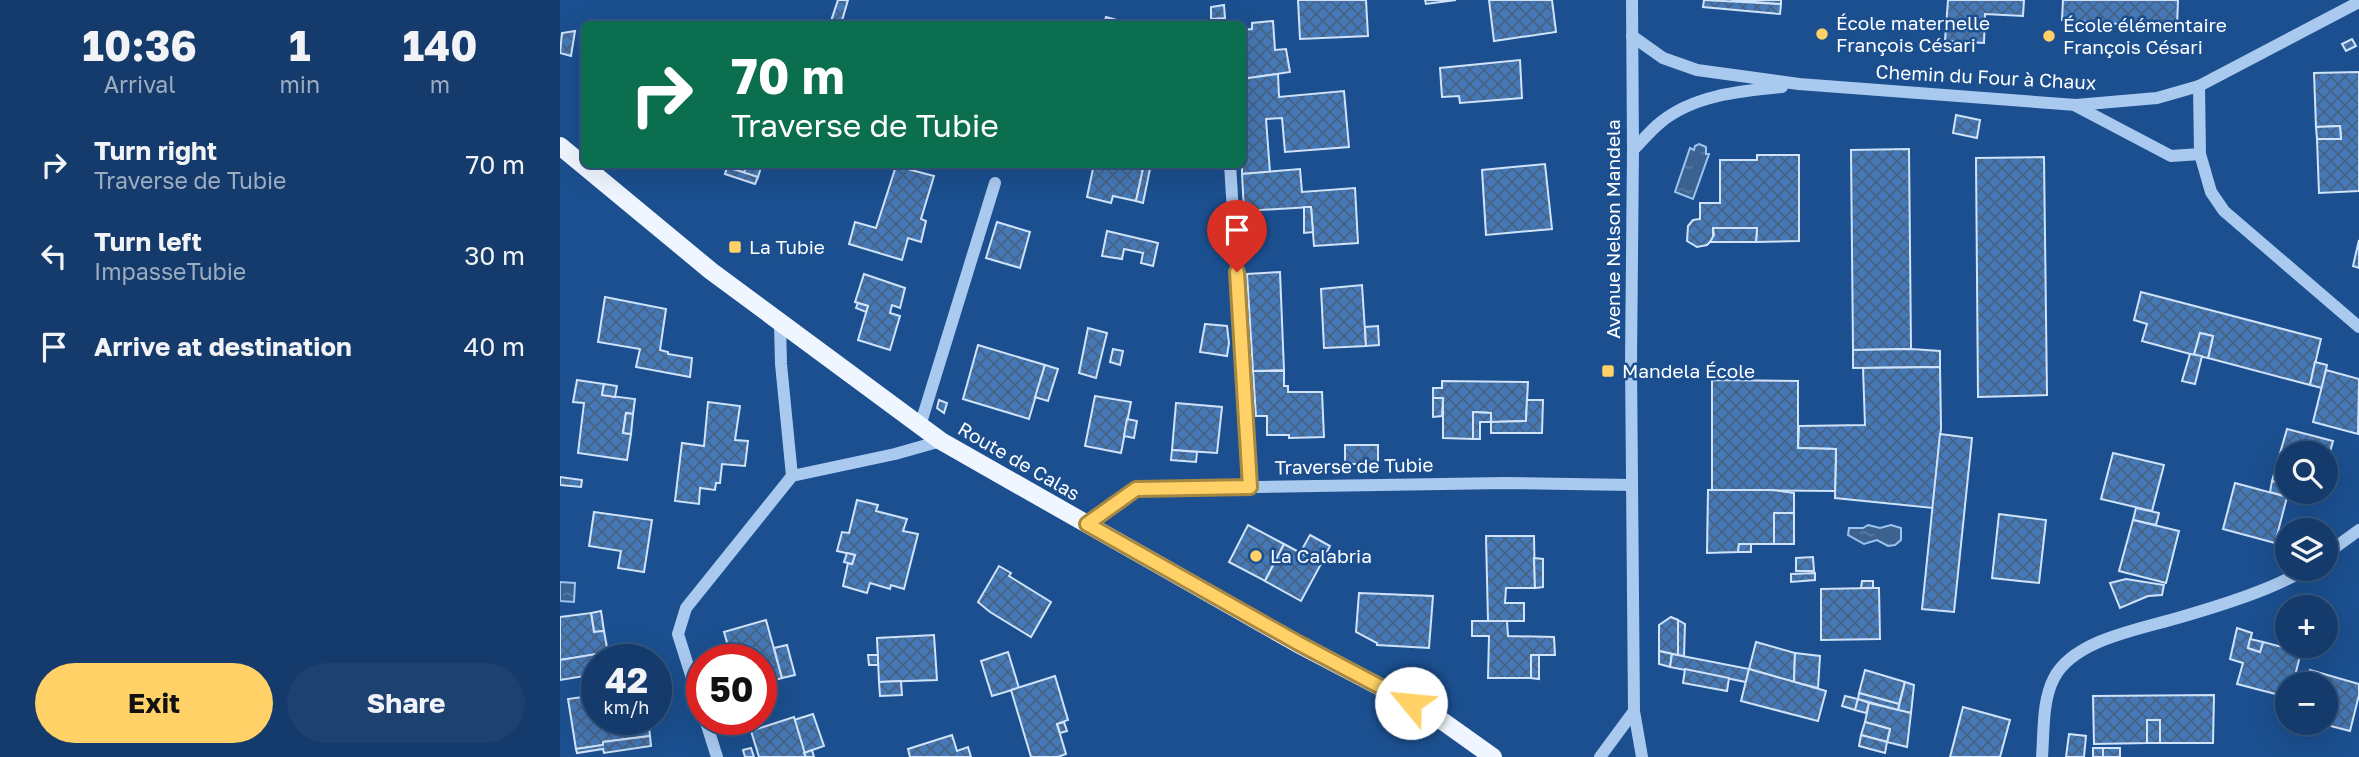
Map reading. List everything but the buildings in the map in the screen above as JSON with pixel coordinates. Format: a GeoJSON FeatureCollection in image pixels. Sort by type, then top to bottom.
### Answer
{"type":"FeatureCollection","features":[{"type":"Feature","properties":{"kind":"main road","name":"Route de Calas"},"geometry":{"type":"LineString","coordinates":[[560,146],[581,163]]}},
{"type":"Feature","properties":{"kind":"main road","name":"Route de Calas"},"geometry":{"type":"LineString","coordinates":[[587,168],[711,271],[941,441],[1298,643],[1434,715],[1493,757]]}},
{"type":"Feature","properties":{"kind":"street","name":"Avenue Nelson Mandela"},"geometry":{"type":"LineString","coordinates":[[1632,0],[1633,711],[1642,757]]}},
{"type":"Feature","properties":{"kind":"street","name":"Chemin du Four à Chaux"},"geometry":{"type":"LineString","coordinates":[[1632,36],[1663,58],[1697,70],[1799,85],[2076,106],[2157,99],[2199,86],[2359,2]]}},
{"type":"Feature","properties":{"kind":"street","name":"Chemin du Four à Chaux"},"geometry":{"type":"LineString","coordinates":[[1633,150],[1662,121],[1697,102],[1741,91],[1799,85]]}},
{"type":"Feature","properties":{"kind":"street"},"geometry":{"type":"LineString","coordinates":[[2199,86],[2200,154],[2211,192],[2224,211],[2359,327]]}},
{"type":"Feature","properties":{"kind":"street"},"geometry":{"type":"LineString","coordinates":[[2076,106],[2171,156],[2200,154]]}},
{"type":"Feature","properties":{"kind":"street"},"geometry":{"type":"LineString","coordinates":[[1230,168],[1250,487]]}},
{"type":"Feature","properties":{"kind":"street"},"geometry":{"type":"LineString","coordinates":[[920,426],[995,183]]}},
{"type":"Feature","properties":{"kind":"street"},"geometry":{"type":"LineString","coordinates":[[780,323],[781,364],[792,476]]}},
{"type":"Feature","properties":{"kind":"street"},"geometry":{"type":"LineString","coordinates":[[686,659],[678,634],[686,608],[792,476],[895,454],[941,441]]}},
{"type":"Feature","properties":{"kind":"street","name":"Traverse de Tubie"},"geometry":{"type":"LineString","coordinates":[[1087,524],[1136,489],[1504,483],[1632,485]]}},
{"type":"Feature","properties":{"kind":"street"},"geometry":{"type":"LineString","coordinates":[[2338,545],[2359,530]]}},
{"type":"Feature","properties":{"kind":"street"},"geometry":{"type":"LineString","coordinates":[[2042,757],[2045,710],[2053,680],[2064,662],[2107,639],[2287,581]]}},
{"type":"Feature","properties":{"kind":"street"},"geometry":{"type":"LineString","coordinates":[[1600,757],[1633,711]]}},
{"type":"Feature","properties":{"kind":"street"},"geometry":{"type":"LineString","coordinates":[[710,735],[717,757]]}},
{"type":"Feature","properties":{"kind":"water"},"geometry":{"type":"Polygon","coordinates":[[[1699,144],[1706,147],[1706,154],[1709,154],[1693,199],[1675,192],[1690,148],[1694,150],[1699,144]]]}},
{"type":"Feature","properties":{"kind":"water"},"geometry":{"type":"Polygon","coordinates":[[[1868,525],[1901,528],[1901,540],[1888,546],[1877,540],[1864,544],[1848,535],[1849,528],[1863,528],[1868,525]]]}},
{"type":"Feature","properties":{"kind":"water"},"geometry":{"type":"Polygon","coordinates":[[[560,582],[575,583],[574,602],[560,601],[560,582]]]}},
{"type":"Feature","properties":{"kind":"place","name":"École maternelle François Césari"},"geometry":{"type":"Point","coordinates":[1822,34]}},
{"type":"Feature","properties":{"kind":"place","name":"École élémentaire François Césari"},"geometry":{"type":"Point","coordinates":[2049,36]}},
{"type":"Feature","properties":{"kind":"place","name":"La Tubie"},"geometry":{"type":"Point","coordinates":[735,247]}},
{"type":"Feature","properties":{"kind":"place","name":"Mandela École"},"geometry":{"type":"Point","coordinates":[1608,371]}},
{"type":"Feature","properties":{"kind":"place","name":"La Calabria"},"geometry":{"type":"Point","coordinates":[1256,556]}},
{"type":"Feature","properties":{"kind":"route"},"geometry":{"type":"LineString","coordinates":[[1237,272],[1250,487],[1136,489],[1087,524],[1298,643],[1411,703]]}}]}
